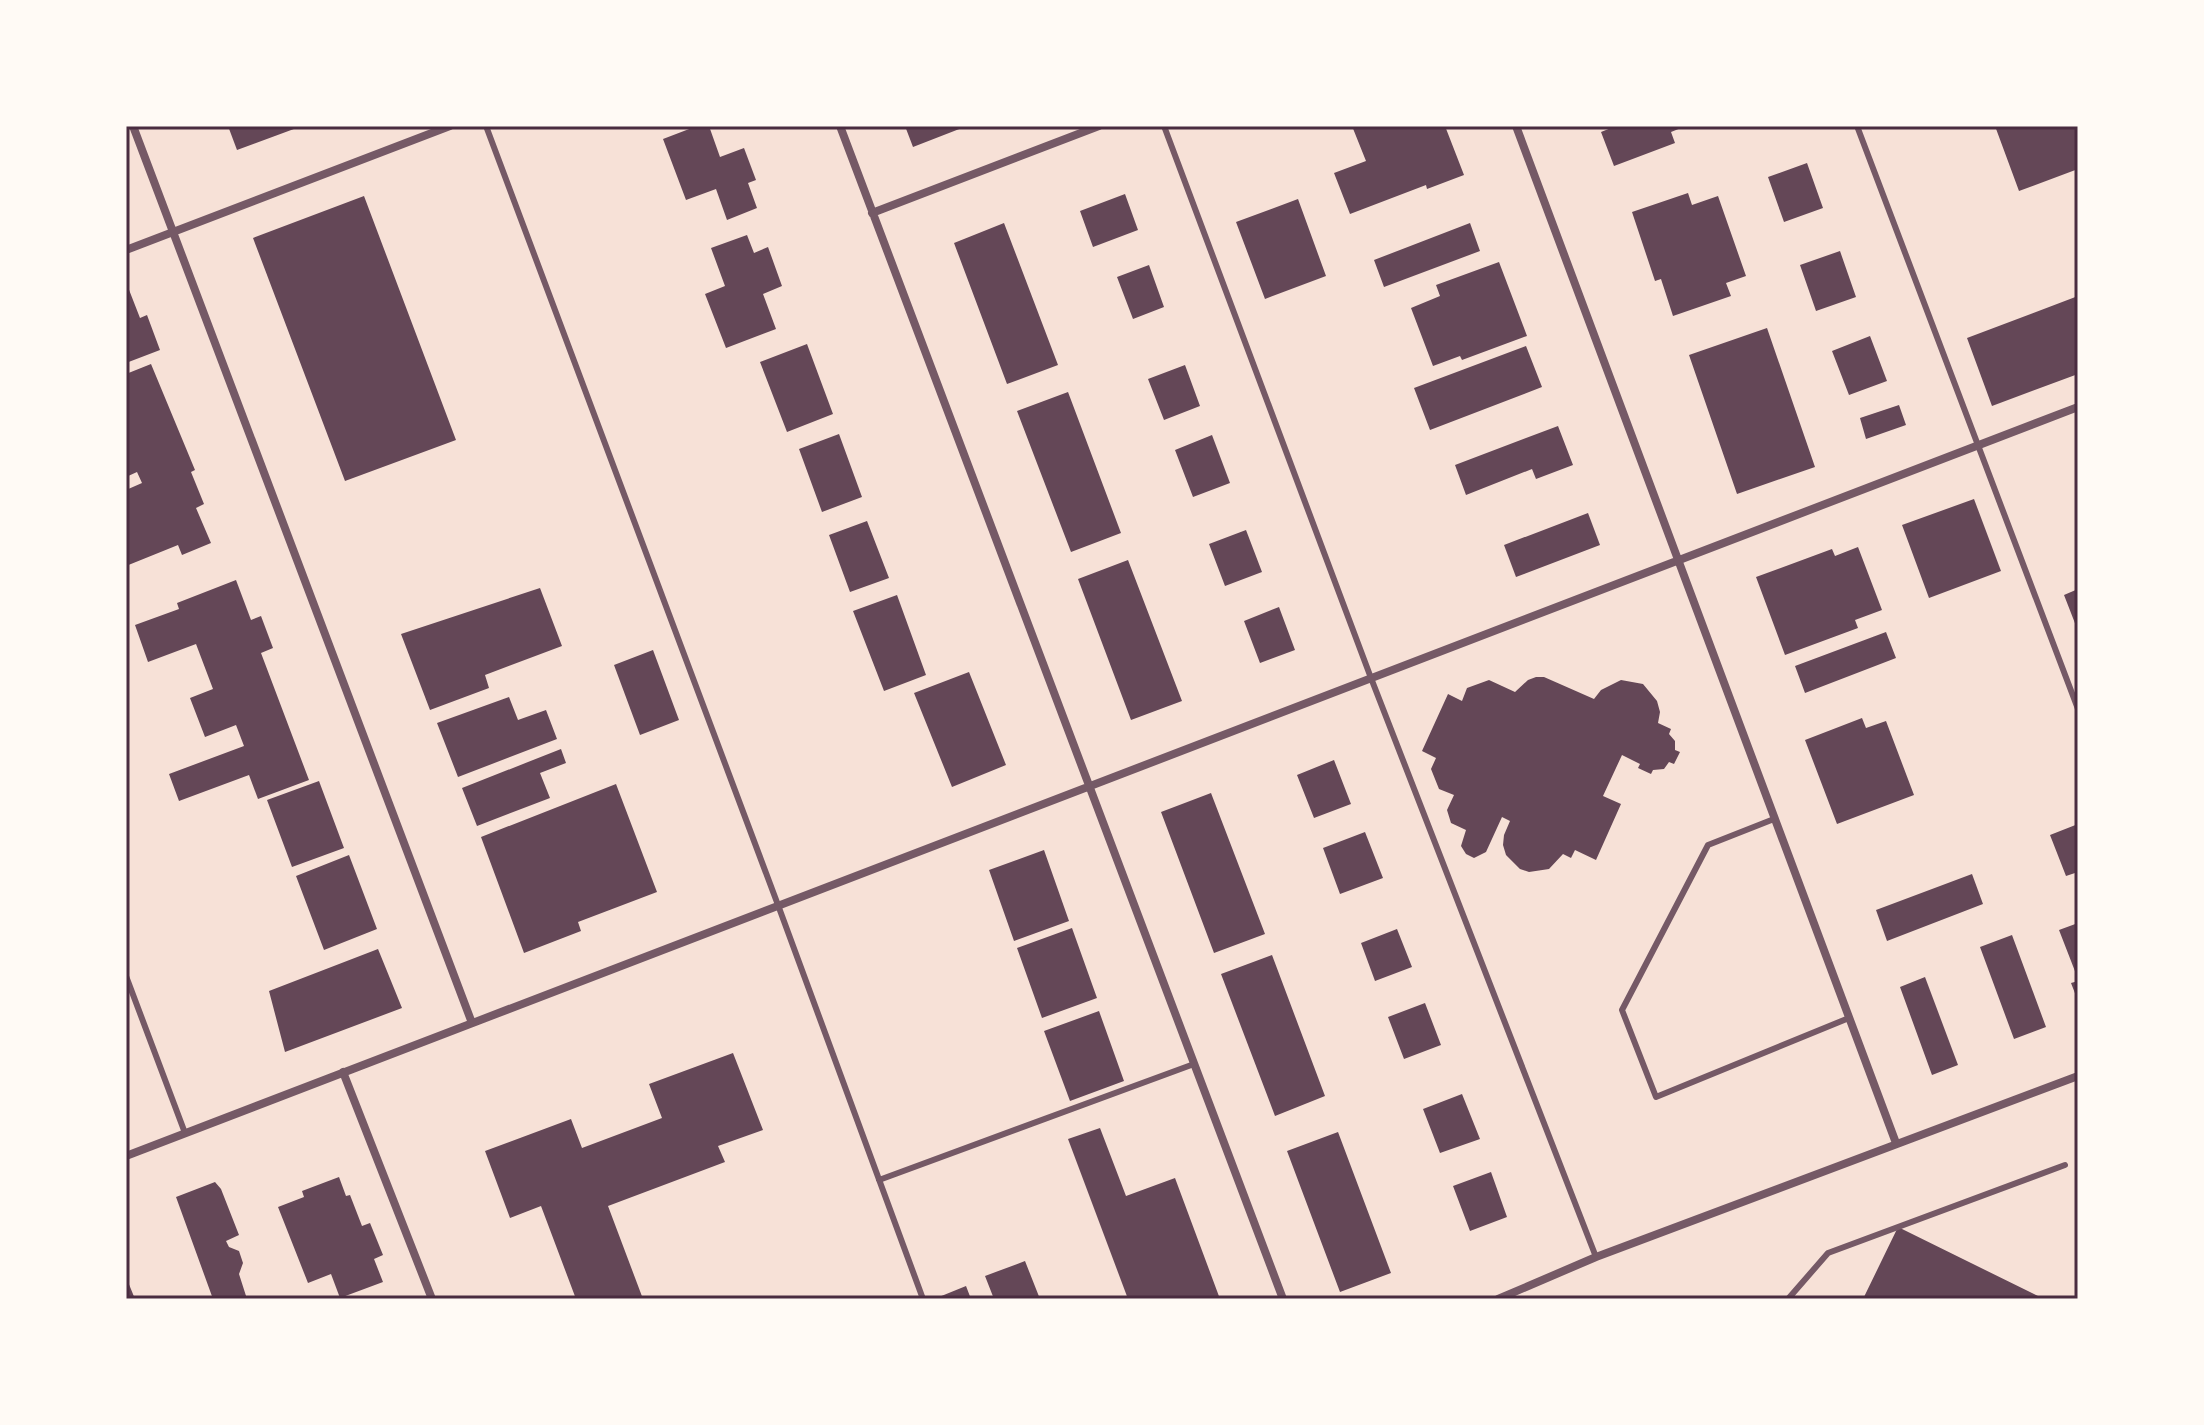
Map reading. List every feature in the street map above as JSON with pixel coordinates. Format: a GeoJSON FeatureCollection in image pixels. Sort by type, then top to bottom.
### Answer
{"type":"FeatureCollection","features":[{"type":"Feature","properties":{"kind":"street"},"geometry":{"type":"LineString","coordinates":[[133,126],[472,1023]]}},
{"type":"Feature","properties":{"kind":"street"},"geometry":{"type":"LineString","coordinates":[[126,250],[450,126]]}},
{"type":"Feature","properties":{"kind":"street"},"geometry":{"type":"LineString","coordinates":[[840,126],[1283,1299]]}},
{"type":"Feature","properties":{"kind":"street"},"geometry":{"type":"LineString","coordinates":[[872,213],[1099,126]]}},
{"type":"Feature","properties":{"kind":"street"},"geometry":{"type":"LineString","coordinates":[[1516,126],[1896,1143]]}},
{"type":"Feature","properties":{"kind":"street"},"geometry":{"type":"LineString","coordinates":[[126,1156],[2078,407]]}},
{"type":"Feature","properties":{"kind":"street"},"geometry":{"type":"LineString","coordinates":[[343,1072],[432,1299]]}},
{"type":"Feature","properties":{"kind":"street"},"geometry":{"type":"LineString","coordinates":[[1498,1299],[1596,1257],[2078,1076]]}},
{"type":"Feature","properties":{"kind":"lane"},"geometry":{"type":"LineString","coordinates":[[486,126],[923,1299]]}},
{"type":"Feature","properties":{"kind":"lane"},"geometry":{"type":"LineString","coordinates":[[1164,126],[1371,678],[1596,1257]]}},
{"type":"Feature","properties":{"kind":"lane"},"geometry":{"type":"LineString","coordinates":[[1857,126],[2078,709]]}},
{"type":"Feature","properties":{"kind":"lane"},"geometry":{"type":"LineString","coordinates":[[1774,819],[1708,845],[1622,1010],[1656,1097],[1849,1018]]}},
{"type":"Feature","properties":{"kind":"lane"},"geometry":{"type":"LineString","coordinates":[[126,976],[185,1133]]}},
{"type":"Feature","properties":{"kind":"lane"},"geometry":{"type":"LineString","coordinates":[[879,1180],[1194,1064]]}},
{"type":"Feature","properties":{"kind":"lane"},"geometry":{"type":"LineString","coordinates":[[1788,1299],[1828,1253],[2065,1165]]}},
{"type":"Feature","properties":{"kind":"building"},"geometry":{"type":"Polygon","coordinates":[[[228,126],[302,126],[237,150],[228,126]]]}},
{"type":"Feature","properties":{"kind":"building"},"geometry":{"type":"Polygon","coordinates":[[[697,126],[709,126],[720,157],[744,148],[756,180],[748,183],[757,208],[727,220],[716,189],[686,200],[663,139],[697,126]]]}},
{"type":"Feature","properties":{"kind":"building"},"geometry":{"type":"Polygon","coordinates":[[[905,126],[967,126],[913,147],[905,126]]]}},
{"type":"Feature","properties":{"kind":"building"},"geometry":{"type":"Polygon","coordinates":[[[1352,126],[1445,126],[1464,175],[1427,189],[1426,185],[1350,214],[1334,173],[1366,161],[1352,126]]]}},
{"type":"Feature","properties":{"kind":"building"},"geometry":{"type":"Polygon","coordinates":[[[1616,126],[1686,126],[1671,132],[1675,143],[1614,166],[1601,132],[1616,126]]]}},
{"type":"Feature","properties":{"kind":"building"},"geometry":{"type":"Polygon","coordinates":[[[1995,126],[2074,126],[2078,137],[2078,169],[2019,191],[1995,126]]]}},
{"type":"Feature","properties":{"kind":"building"},"geometry":{"type":"Polygon","coordinates":[[[1807,163],[1823,208],[1784,222],[1768,177],[1807,163]]]}},
{"type":"Feature","properties":{"kind":"building"},"geometry":{"type":"Polygon","coordinates":[[[1688,193],[1692,205],[1718,196],[1746,276],[1726,283],[1731,296],[1673,316],[1661,279],[1655,281],[1632,212],[1688,193]]]}},
{"type":"Feature","properties":{"kind":"building"},"geometry":{"type":"Polygon","coordinates":[[[1125,194],[1138,230],[1093,247],[1080,211],[1125,194]]]}},
{"type":"Feature","properties":{"kind":"building"},"geometry":{"type":"Polygon","coordinates":[[[364,196],[456,440],[345,481],[253,238],[364,196]]]}},
{"type":"Feature","properties":{"kind":"building"},"geometry":{"type":"Polygon","coordinates":[[[1298,199],[1326,276],[1265,299],[1236,222],[1298,199]]]}},
{"type":"Feature","properties":{"kind":"building"},"geometry":{"type":"Polygon","coordinates":[[[1004,223],[1058,365],[1007,384],[954,243],[1004,223]]]}},
{"type":"Feature","properties":{"kind":"building"},"geometry":{"type":"Polygon","coordinates":[[[1470,223],[1480,251],[1384,287],[1374,260],[1470,223]]]}},
{"type":"Feature","properties":{"kind":"building"},"geometry":{"type":"Polygon","coordinates":[[[747,235],[754,253],[768,247],[782,286],[763,294],[776,329],[726,348],[705,294],[725,286],[711,248],[747,235]]]}},
{"type":"Feature","properties":{"kind":"building"},"geometry":{"type":"Polygon","coordinates":[[[1840,251],[1856,297],[1816,311],[1800,265],[1840,251]]]}},
{"type":"Feature","properties":{"kind":"building"},"geometry":{"type":"Polygon","coordinates":[[[1499,262],[1527,336],[1462,360],[1460,356],[1433,366],[1411,308],[1440,296],[1436,285],[1499,262]]]}},
{"type":"Feature","properties":{"kind":"building"},"geometry":{"type":"Polygon","coordinates":[[[1149,265],[1164,307],[1133,319],[1117,277],[1149,265]]]}},
{"type":"Feature","properties":{"kind":"building"},"geometry":{"type":"Polygon","coordinates":[[[126,282],[140,318],[147,315],[160,350],[126,363],[126,282]]]}},
{"type":"Feature","properties":{"kind":"building"},"geometry":{"type":"Polygon","coordinates":[[[2078,296],[2078,374],[1992,406],[1967,338],[2078,296]]]}},
{"type":"Feature","properties":{"kind":"building"},"geometry":{"type":"Polygon","coordinates":[[[1767,328],[1815,467],[1737,494],[1689,355],[1767,328]]]}},
{"type":"Feature","properties":{"kind":"building"},"geometry":{"type":"Polygon","coordinates":[[[1870,336],[1887,381],[1849,395],[1832,351],[1870,336]]]}},
{"type":"Feature","properties":{"kind":"building"},"geometry":{"type":"Polygon","coordinates":[[[807,344],[833,414],[787,432],[760,362],[807,344]]]}},
{"type":"Feature","properties":{"kind":"building"},"geometry":{"type":"Polygon","coordinates":[[[1526,346],[1542,387],[1430,430],[1414,388],[1526,346]]]}},
{"type":"Feature","properties":{"kind":"building"},"geometry":{"type":"Polygon","coordinates":[[[151,364],[195,470],[191,472],[204,504],[196,508],[211,543],[182,555],[178,545],[126,566],[126,490],[142,483],[137,472],[126,477],[126,374],[151,364]]]}},
{"type":"Feature","properties":{"kind":"building"},"geometry":{"type":"Polygon","coordinates":[[[1185,365],[1200,406],[1164,420],[1148,379],[1185,365]]]}},
{"type":"Feature","properties":{"kind":"building"},"geometry":{"type":"Polygon","coordinates":[[[1068,392],[1121,533],[1071,552],[1017,411],[1068,392]]]}},
{"type":"Feature","properties":{"kind":"building"},"geometry":{"type":"Polygon","coordinates":[[[1899,405],[1906,425],[1866,439],[1860,418],[1899,405]]]}},
{"type":"Feature","properties":{"kind":"building"},"geometry":{"type":"Polygon","coordinates":[[[1558,426],[1573,465],[1536,479],[1532,469],[1466,495],[1455,465],[1558,426]]]}},
{"type":"Feature","properties":{"kind":"building"},"geometry":{"type":"Polygon","coordinates":[[[839,434],[862,497],[822,512],[799,449],[839,434]]]}},
{"type":"Feature","properties":{"kind":"building"},"geometry":{"type":"Polygon","coordinates":[[[1212,435],[1230,483],[1193,497],[1175,450],[1212,435]]]}},
{"type":"Feature","properties":{"kind":"building"},"geometry":{"type":"Polygon","coordinates":[[[1974,499],[2001,571],[1929,598],[1902,525],[1974,499]]]}},
{"type":"Feature","properties":{"kind":"building"},"geometry":{"type":"Polygon","coordinates":[[[1588,513],[1600,545],[1516,577],[1504,545],[1588,513]]]}},
{"type":"Feature","properties":{"kind":"building"},"geometry":{"type":"Polygon","coordinates":[[[867,521],[889,578],[850,592],[829,535],[867,521]]]}},
{"type":"Feature","properties":{"kind":"building"},"geometry":{"type":"Polygon","coordinates":[[[1246,530],[1262,572],[1225,586],[1209,544],[1246,530]]]}},
{"type":"Feature","properties":{"kind":"building"},"geometry":{"type":"Polygon","coordinates":[[[1858,547],[1882,610],[1855,620],[1858,628],[1785,655],[1756,577],[1832,549],[1835,556],[1858,547]]]}},
{"type":"Feature","properties":{"kind":"building"},"geometry":{"type":"Polygon","coordinates":[[[1128,560],[1182,701],[1131,720],[1078,579],[1128,560]]]}},
{"type":"Feature","properties":{"kind":"building"},"geometry":{"type":"Polygon","coordinates":[[[236,580],[251,620],[261,616],[273,648],[261,653],[309,780],[258,799],[249,775],[179,801],[169,774],[244,746],[236,725],[205,737],[190,698],[213,689],[196,644],[148,662],[135,625],[179,609],[177,603],[236,580]]]}},
{"type":"Feature","properties":{"kind":"building"},"geometry":{"type":"Polygon","coordinates":[[[540,588],[562,646],[485,675],[489,688],[430,710],[401,634],[540,588]]]}},
{"type":"Feature","properties":{"kind":"building"},"geometry":{"type":"Polygon","coordinates":[[[2078,589],[2078,631],[2064,595],[2078,589]]]}},
{"type":"Feature","properties":{"kind":"building"},"geometry":{"type":"Polygon","coordinates":[[[897,595],[926,675],[884,691],[853,611],[897,595]]]}},
{"type":"Feature","properties":{"kind":"building"},"geometry":{"type":"Polygon","coordinates":[[[1279,607],[1295,650],[1260,663],[1244,621],[1279,607]]]}},
{"type":"Feature","properties":{"kind":"building"},"geometry":{"type":"Polygon","coordinates":[[[1886,632],[1896,658],[1805,693],[1795,666],[1886,632]]]}},
{"type":"Feature","properties":{"kind":"building"},"geometry":{"type":"Polygon","coordinates":[[[653,650],[679,720],[640,735],[614,665],[653,650]]]}},
{"type":"Feature","properties":{"kind":"building"},"geometry":{"type":"Polygon","coordinates":[[[969,672],[1006,765],[952,787],[914,693],[969,672]]]}},
{"type":"Feature","properties":{"kind":"building"},"geometry":{"type":"Polygon","coordinates":[[[1536,677],[1544,677],[1594,699],[1601,690],[1621,680],[1643,684],[1657,701],[1660,712],[1658,723],[1671,729],[1669,734],[1675,741],[1675,750],[1680,752],[1674,764],[1669,762],[1664,769],[1653,770],[1651,774],[1622,755],[1603,796],[1621,804],[1596,860],[1575,850],[1571,858],[1563,854],[1549,869],[1529,872],[1520,869],[1506,855],[1504,835],[1510,821],[1502,817],[1486,852],[1474,858],[1466,854],[1461,846],[1466,830],[1451,823],[1447,810],[1454,795],[1439,789],[1431,769],[1436,758],[1422,751],[1448,694],[1462,701],[1467,688],[1489,680],[1515,692],[1536,677]]]}},
{"type":"Feature","properties":{"kind":"building"},"geometry":{"type":"Polygon","coordinates":[[[509,697],[518,720],[546,710],[557,739],[458,777],[437,723],[509,697]]]}},
{"type":"Feature","properties":{"kind":"building"},"geometry":{"type":"Polygon","coordinates":[[[1862,718],[1866,728],[1886,721],[1914,795],[1837,824],[1805,740],[1862,718]]]}},
{"type":"Feature","properties":{"kind":"building"},"geometry":{"type":"Polygon","coordinates":[[[561,749],[566,763],[540,773],[550,798],[477,826],[462,788],[561,749]]]}},
{"type":"Feature","properties":{"kind":"building"},"geometry":{"type":"Polygon","coordinates":[[[1334,760],[1351,804],[1314,818],[1297,775],[1334,760]]]}},
{"type":"Feature","properties":{"kind":"building"},"geometry":{"type":"Polygon","coordinates":[[[319,781],[344,848],[292,867],[267,800],[319,781]]]}},
{"type":"Feature","properties":{"kind":"building"},"geometry":{"type":"Polygon","coordinates":[[[616,784],[657,892],[578,922],[581,931],[524,953],[481,837],[616,784]]]}},
{"type":"Feature","properties":{"kind":"building"},"geometry":{"type":"Polygon","coordinates":[[[1211,793],[1265,934],[1214,953],[1161,812],[1211,793]]]}},
{"type":"Feature","properties":{"kind":"building"},"geometry":{"type":"Polygon","coordinates":[[[2078,824],[2078,872],[2066,876],[2050,835],[2078,824]]]}},
{"type":"Feature","properties":{"kind":"building"},"geometry":{"type":"Polygon","coordinates":[[[1365,832],[1383,878],[1340,894],[1323,848],[1365,832]]]}},
{"type":"Feature","properties":{"kind":"building"},"geometry":{"type":"Polygon","coordinates":[[[1044,850],[1069,921],[1014,941],[989,870],[1044,850]]]}},
{"type":"Feature","properties":{"kind":"building"},"geometry":{"type":"Polygon","coordinates":[[[349,855],[377,929],[324,950],[296,876],[349,855]]]}},
{"type":"Feature","properties":{"kind":"building"},"geometry":{"type":"Polygon","coordinates":[[[1972,874],[1983,904],[1887,941],[1876,910],[1972,874]]]}},
{"type":"Feature","properties":{"kind":"building"},"geometry":{"type":"Polygon","coordinates":[[[2078,923],[2078,979],[2059,930],[2078,923]]]}},
{"type":"Feature","properties":{"kind":"building"},"geometry":{"type":"Polygon","coordinates":[[[1072,928],[1097,998],[1042,1018],[1017,948],[1072,928]]]}},
{"type":"Feature","properties":{"kind":"building"},"geometry":{"type":"Polygon","coordinates":[[[1397,929],[1412,967],[1375,981],[1361,943],[1397,929]]]}},
{"type":"Feature","properties":{"kind":"building"},"geometry":{"type":"Polygon","coordinates":[[[2012,935],[2046,1027],[2014,1039],[1980,947],[2012,935]]]}},
{"type":"Feature","properties":{"kind":"building"},"geometry":{"type":"Polygon","coordinates":[[[378,949],[402,1008],[285,1052],[269,991],[378,949]]]}},
{"type":"Feature","properties":{"kind":"building"},"geometry":{"type":"Polygon","coordinates":[[[1272,955],[1325,1096],[1275,1116],[1221,974],[1272,955]]]}},
{"type":"Feature","properties":{"kind":"building"},"geometry":{"type":"Polygon","coordinates":[[[1925,977],[1958,1065],[1932,1075],[1900,987],[1925,977]]]}},
{"type":"Feature","properties":{"kind":"building"},"geometry":{"type":"Polygon","coordinates":[[[2078,981],[2078,1001],[2071,983],[2078,981]]]}},
{"type":"Feature","properties":{"kind":"building"},"geometry":{"type":"Polygon","coordinates":[[[1425,1003],[1441,1045],[1404,1059],[1388,1017],[1425,1003]]]}},
{"type":"Feature","properties":{"kind":"building"},"geometry":{"type":"Polygon","coordinates":[[[1099,1011],[1124,1081],[1070,1101],[1044,1031],[1099,1011]]]}},
{"type":"Feature","properties":{"kind":"building"},"geometry":{"type":"Polygon","coordinates":[[[733,1053],[763,1130],[718,1146],[725,1162],[608,1206],[643,1299],[576,1299],[541,1206],[510,1218],[485,1151],[571,1119],[582,1148],[662,1118],[649,1084],[733,1053]]]}},
{"type":"Feature","properties":{"kind":"building"},"geometry":{"type":"Polygon","coordinates":[[[1462,1094],[1480,1139],[1440,1153],[1423,1109],[1462,1094]]]}},
{"type":"Feature","properties":{"kind":"building"},"geometry":{"type":"Polygon","coordinates":[[[1100,1128],[1126,1196],[1175,1178],[1220,1299],[1128,1299],[1068,1139],[1100,1128]]]}},
{"type":"Feature","properties":{"kind":"building"},"geometry":{"type":"Polygon","coordinates":[[[1338,1132],[1391,1273],[1340,1292],[1287,1151],[1338,1132]]]}},
{"type":"Feature","properties":{"kind":"building"},"geometry":{"type":"Polygon","coordinates":[[[1491,1172],[1507,1217],[1470,1231],[1453,1186],[1491,1172]]]}},
{"type":"Feature","properties":{"kind":"building"},"geometry":{"type":"Polygon","coordinates":[[[339,1177],[362,1226],[370,1223],[383,1255],[374,1259],[383,1282],[340,1298],[331,1274],[308,1283],[278,1207],[304,1197],[302,1191],[339,1177]]]}},
{"type":"Feature","properties":{"kind":"building"},"geometry":{"type":"Polygon","coordinates":[[[215,1182],[221,1189],[239,1235],[226,1241],[229,1247],[239,1251],[243,1263],[239,1274],[247,1299],[213,1299],[176,1197],[215,1182]]]}},
{"type":"Feature","properties":{"kind":"building"},"geometry":{"type":"Polygon","coordinates":[[[1898,1227],[2044,1299],[1863,1299],[1898,1227]]]}},
{"type":"Feature","properties":{"kind":"building"},"geometry":{"type":"Polygon","coordinates":[[[1025,1261],[1040,1299],[994,1299],[985,1276],[1025,1261]]]}},
{"type":"Feature","properties":{"kind":"building"},"geometry":{"type":"Polygon","coordinates":[[[126,1277],[135,1299],[126,1299],[126,1277]]]}},
{"type":"Feature","properties":{"kind":"building"},"geometry":{"type":"Polygon","coordinates":[[[966,1286],[971,1299],[934,1299],[966,1286]]]}}]}
